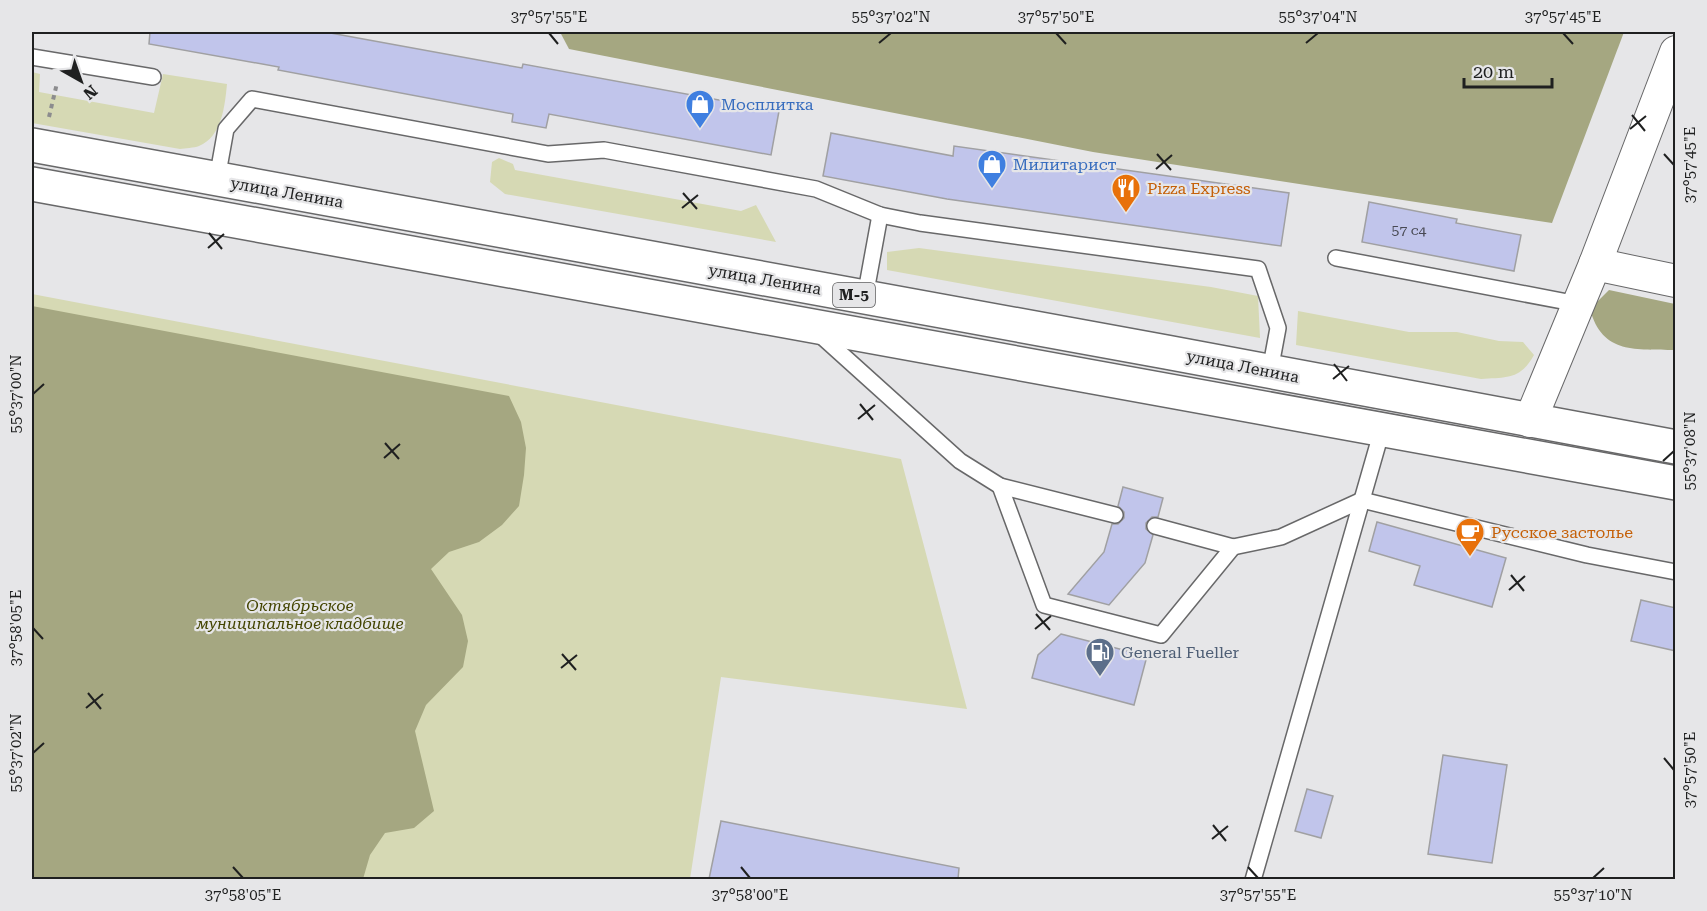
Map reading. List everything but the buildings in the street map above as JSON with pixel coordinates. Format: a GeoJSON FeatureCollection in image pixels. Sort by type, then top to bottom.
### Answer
{"type":"FeatureCollection","features":[{"type":"Feature","properties":{"kind":"main road","name":"улица Ленина"},"geometry":{"type":"LineString","coordinates":[[32,145],[1676,447]]}},
{"type":"Feature","properties":{"kind":"main road","name":"М-5"},"geometry":{"type":"LineString","coordinates":[[32,184],[1676,483]]}},
{"type":"Feature","properties":{"kind":"street"},"geometry":{"type":"LineString","coordinates":[[1530,421],[1595,264],[1676,52]]}},
{"type":"Feature","properties":{"kind":"street"},"geometry":{"type":"LineString","coordinates":[[1595,264],[1676,281]]}},
{"type":"Feature","properties":{"kind":"lane"},"geometry":{"type":"LineString","coordinates":[[32,57],[153,77]]}},
{"type":"Feature","properties":{"kind":"lane"},"geometry":{"type":"LineString","coordinates":[[217,179],[226,129],[252,99],[548,154],[604,150],[816,189],[880,215],[920,223],[1258,269],[1278,328],[1270,372]]}},
{"type":"Feature","properties":{"kind":"lane"},"geometry":{"type":"LineString","coordinates":[[865,297],[880,215]]}},
{"type":"Feature","properties":{"kind":"lane"},"geometry":{"type":"LineString","coordinates":[[1336,258],[1578,304]]}},
{"type":"Feature","properties":{"kind":"lane"},"geometry":{"type":"LineString","coordinates":[[811,327],[960,460],[1000,486],[1115,515]]}},
{"type":"Feature","properties":{"kind":"lane"},"geometry":{"type":"LineString","coordinates":[[1253,879],[1382,430]]}},
{"type":"Feature","properties":{"kind":"lane"},"geometry":{"type":"LineString","coordinates":[[1000,486],[1044,605],[1161,635],[1233,547]]}},
{"type":"Feature","properties":{"kind":"lane"},"geometry":{"type":"LineString","coordinates":[[1155,526],[1233,547],[1281,537],[1362,500],[1587,555],[1676,572]]}},
{"type":"Feature","properties":{"kind":"green space"},"geometry":{"type":"Polygon","coordinates":[[[560,32],[1624,32],[1552,223],[1093,152],[569,49],[560,32]]]}},
{"type":"Feature","properties":{"kind":"green space"},"geometry":{"type":"Polygon","coordinates":[[[32,72],[40,74],[39,92],[154,113],[163,74],[227,84],[221,120],[213,135],[199,146],[180,149],[32,123],[32,72]]]}},
{"type":"Feature","properties":{"kind":"green space"},"geometry":{"type":"Polygon","coordinates":[[[499,158],[513,164],[515,170],[741,211],[756,205],[776,242],[505,194],[490,182],[492,162],[499,158]]]}},
{"type":"Feature","properties":{"kind":"green space"},"geometry":{"type":"Polygon","coordinates":[[[919,248],[1211,287],[1258,296],[1260,338],[887,270],[887,252],[919,248]]]}},
{"type":"Feature","properties":{"kind":"green space"},"geometry":{"type":"Polygon","coordinates":[[[1609,290],[1675,304],[1675,350],[1635,349],[1612,342],[1603,335],[1590,309],[1609,290]]]}},
{"type":"Feature","properties":{"kind":"green space","name":"Октябрьское муниципальное кладбище"},"geometry":{"type":"Polygon","coordinates":[[[32,294],[901,459],[967,709],[721,677],[690,879],[32,879],[32,294]]]}},
{"type":"Feature","properties":{"kind":"green space"},"geometry":{"type":"Polygon","coordinates":[[[32,306],[509,396],[521,422],[526,448],[519,506],[502,525],[479,542],[449,552],[431,569],[462,615],[468,641],[463,667],[426,705],[415,731],[434,811],[414,828],[385,833],[370,855],[363,879],[32,879],[32,306]]]}},
{"type":"Feature","properties":{"kind":"green space"},"geometry":{"type":"Polygon","coordinates":[[[1298,311],[1409,332],[1457,332],[1499,341],[1523,342],[1534,355],[1523,369],[1512,376],[1481,379],[1296,345],[1298,311]]]}},
{"type":"Feature","properties":{"kind":"place","name":"Мосплитка"},"geometry":{"type":"Point","coordinates":[700,130]}},
{"type":"Feature","properties":{"kind":"place","name":"Милитарист"},"geometry":{"type":"Point","coordinates":[992,190]}},
{"type":"Feature","properties":{"kind":"place","name":"Pizza Express"},"geometry":{"type":"Point","coordinates":[1126,214]}},
{"type":"Feature","properties":{"kind":"place","name":"Русское застолье"},"geometry":{"type":"Point","coordinates":[1470,558]}},
{"type":"Feature","properties":{"kind":"place","name":"General Fueller"},"geometry":{"type":"Point","coordinates":[1100,678]}}]}
